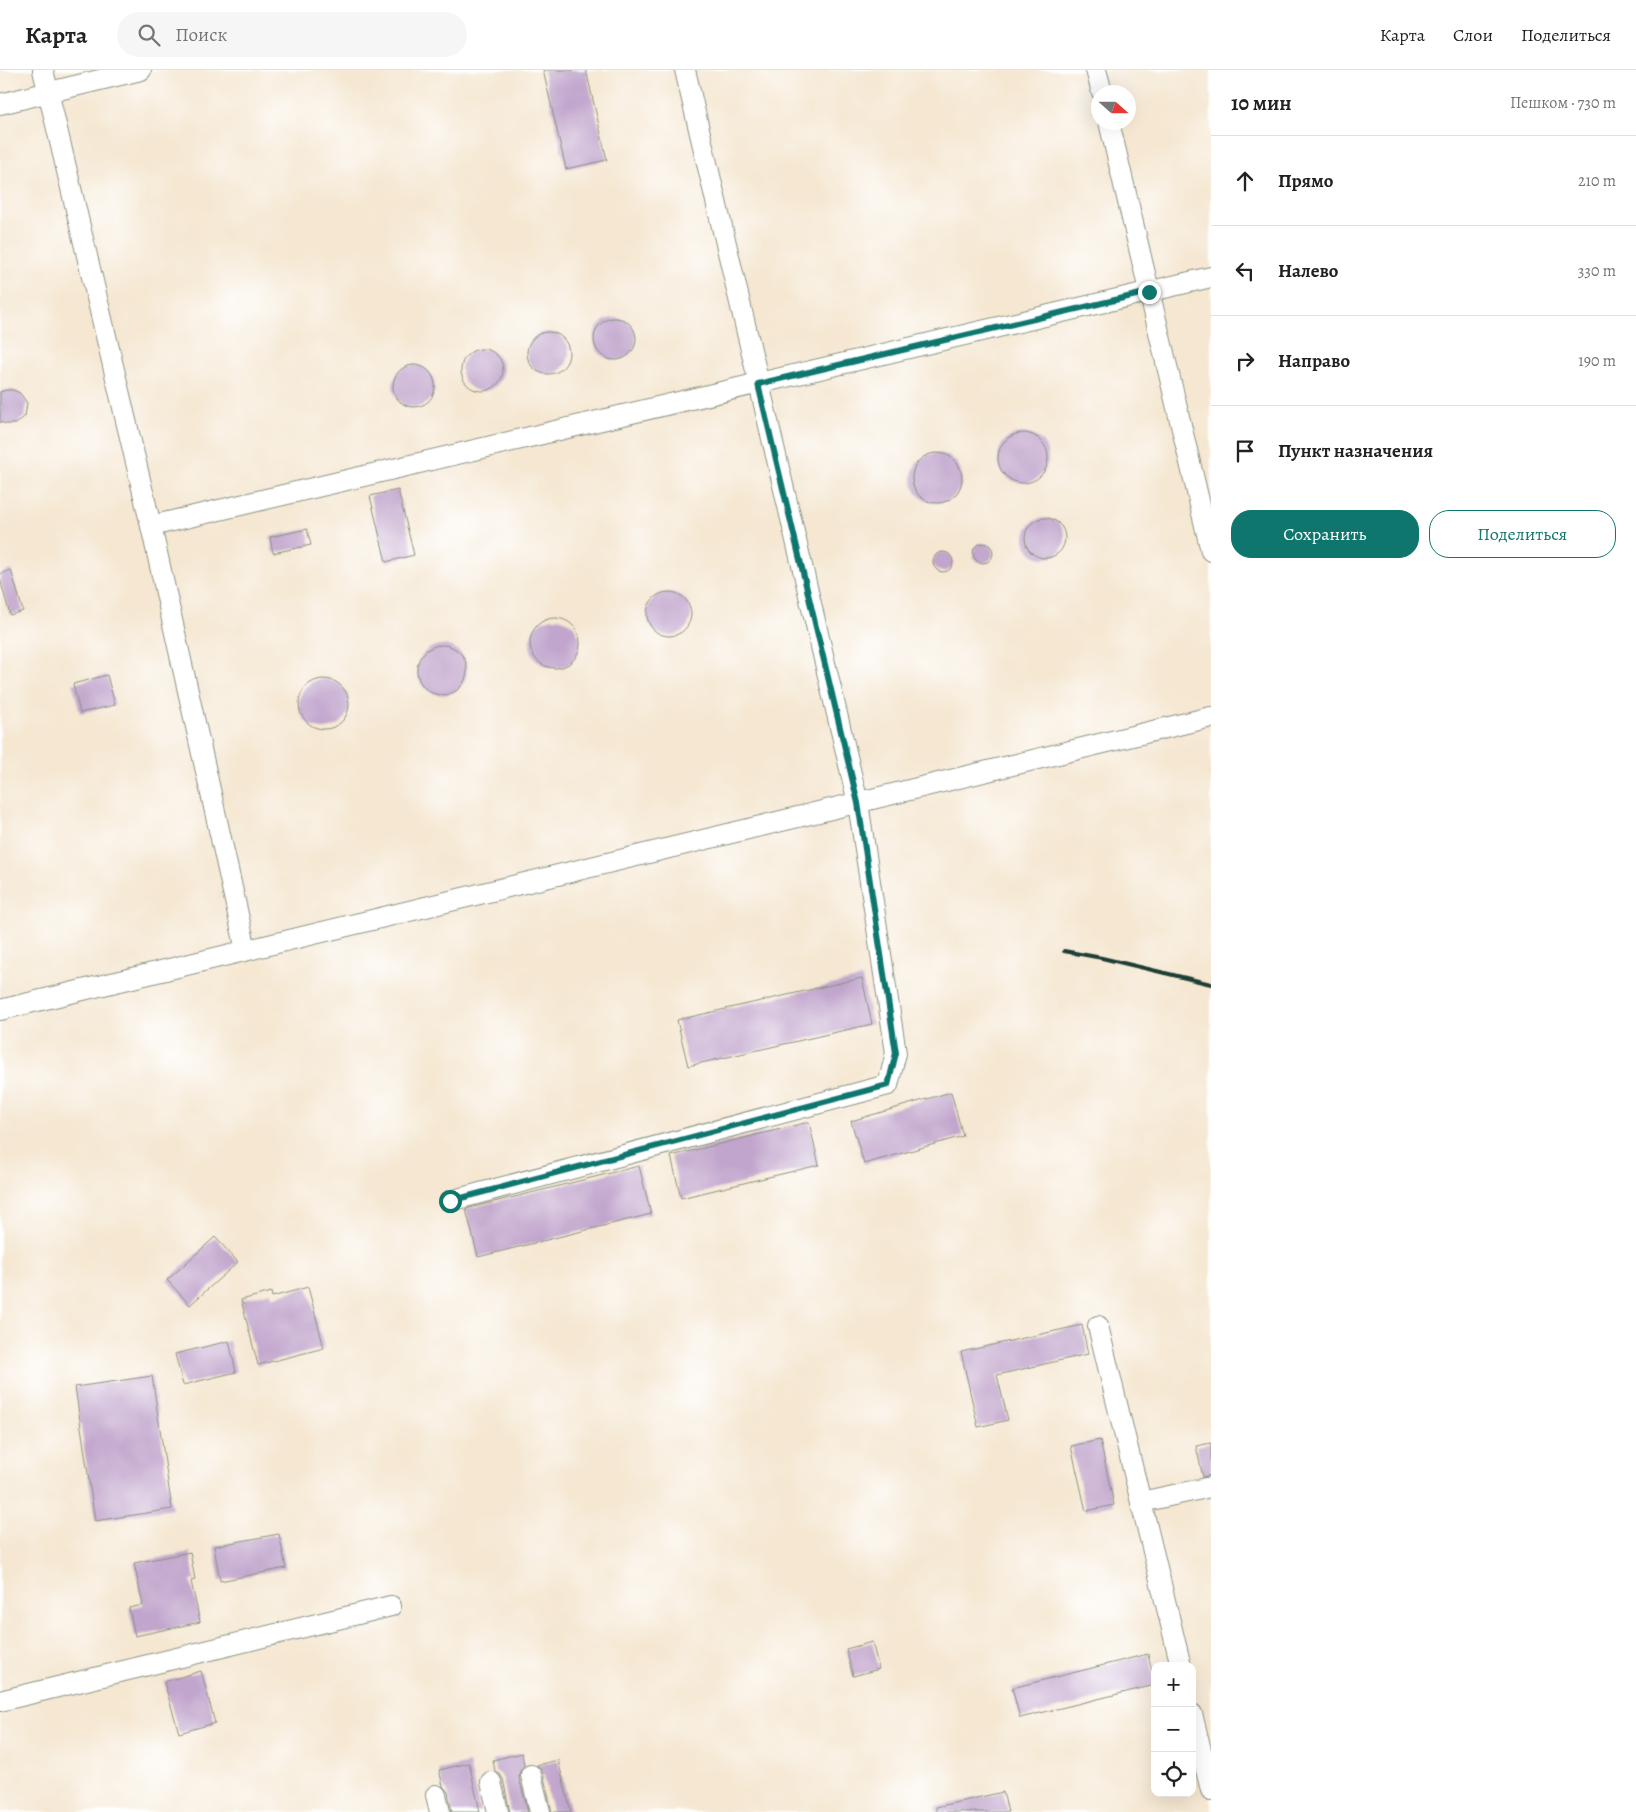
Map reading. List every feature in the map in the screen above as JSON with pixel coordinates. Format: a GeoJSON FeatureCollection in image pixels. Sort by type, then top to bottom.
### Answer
{"type":"FeatureCollection","features":[{"type":"Feature","properties":{"kind":"street"},"geometry":{"type":"LineString","coordinates":[[43,70],[151,526],[246,950]]}},
{"type":"Feature","properties":{"kind":"street"},"geometry":{"type":"LineString","coordinates":[[0,104],[141,70]]}},
{"type":"Feature","properties":{"kind":"street"},"geometry":{"type":"LineString","coordinates":[[450,1201],[888,1085],[896,1053],[858,803],[685,70]]}},
{"type":"Feature","properties":{"kind":"street"},"geometry":{"type":"LineString","coordinates":[[1096,70],[1100,85]]}},
{"type":"Feature","properties":{"kind":"street"},"geometry":{"type":"LineString","coordinates":[[1111,130],[1211,551]]}},
{"type":"Feature","properties":{"kind":"street"},"geometry":{"type":"LineString","coordinates":[[151,526],[1211,277]]}},
{"type":"Feature","properties":{"kind":"street"},"geometry":{"type":"LineString","coordinates":[[0,1010],[1211,717]]}},
{"type":"Feature","properties":{"kind":"street"},"geometry":{"type":"LineString","coordinates":[[1098,1326],[1180,1662]]}},
{"type":"Feature","properties":{"kind":"street"},"geometry":{"type":"LineString","coordinates":[[1141,1502],[1211,1487]]}},
{"type":"Feature","properties":{"kind":"street"},"geometry":{"type":"LineString","coordinates":[[0,1701],[391,1606]]}},
{"type":"Feature","properties":{"kind":"street"},"geometry":{"type":"LineString","coordinates":[[1199,1721],[1211,1790]]}},
{"type":"Feature","properties":{"kind":"street"},"geometry":{"type":"LineString","coordinates":[[531,1775],[540,1812]]}},
{"type":"Feature","properties":{"kind":"street"},"geometry":{"type":"LineString","coordinates":[[490,1782],[498,1812]]}},
{"type":"Feature","properties":{"kind":"building"},"geometry":{"type":"Polygon","coordinates":[[[543,70],[586,70],[607,160],[566,169],[543,70]]]}},
{"type":"Feature","properties":{"kind":"building"},"geometry":{"type":"Polygon","coordinates":[[[611,318],[619,318],[630,324],[636,339],[630,354],[619,360],[611,360],[600,354],[594,343],[594,335],[600,324],[611,318]]]}},
{"type":"Feature","properties":{"kind":"building"},"geometry":{"type":"Polygon","coordinates":[[[544,332],[552,332],[563,338],[569,353],[563,368],[552,374],[544,374],[533,368],[527,357],[527,349],[533,338],[544,332]]]}},
{"type":"Feature","properties":{"kind":"building"},"geometry":{"type":"Polygon","coordinates":[[[478,349],[486,349],[497,355],[503,370],[497,385],[486,391],[478,391],[467,385],[461,374],[461,366],[467,355],[478,349]]]}},
{"type":"Feature","properties":{"kind":"building"},"geometry":{"type":"Polygon","coordinates":[[[410,365],[418,365],[429,371],[435,386],[429,401],[418,407],[410,407],[399,401],[393,390],[393,382],[399,371],[410,365]]]}},
{"type":"Feature","properties":{"kind":"building"},"geometry":{"type":"Polygon","coordinates":[[[6,390],[20,393],[27,403],[25,416],[16,424],[0,422],[0,392],[6,390]]]}},
{"type":"Feature","properties":{"kind":"building"},"geometry":{"type":"Polygon","coordinates":[[[1023,433],[1033,435],[1041,440],[1046,448],[1048,458],[1046,468],[1041,476],[1033,481],[1023,483],[1013,481],[1005,476],[1000,468],[998,458],[1000,448],[1005,440],[1013,435],[1023,433]]]}},
{"type":"Feature","properties":{"kind":"building"},"geometry":{"type":"Polygon","coordinates":[[[937,453],[947,455],[955,460],[960,468],[962,478],[960,488],[955,496],[947,501],[937,503],[927,501],[919,496],[914,488],[912,478],[914,468],[919,460],[927,455],[937,453]]]}},
{"type":"Feature","properties":{"kind":"building"},"geometry":{"type":"Polygon","coordinates":[[[398,490],[414,555],[386,562],[370,496],[398,490]]]}},
{"type":"Feature","properties":{"kind":"building"},"geometry":{"type":"Polygon","coordinates":[[[1045,518],[1056,521],[1062,527],[1065,538],[1062,549],[1056,555],[1045,558],[1034,555],[1028,549],[1025,538],[1028,527],[1034,521],[1045,518]]]}},
{"type":"Feature","properties":{"kind":"building"},"geometry":{"type":"Polygon","coordinates":[[[307,529],[311,545],[273,553],[270,537],[307,529]]]}},
{"type":"Feature","properties":{"kind":"building"},"geometry":{"type":"Polygon","coordinates":[[[983,543],[990,546],[993,553],[990,560],[983,563],[976,560],[973,553],[976,546],[983,543]]]}},
{"type":"Feature","properties":{"kind":"building"},"geometry":{"type":"Polygon","coordinates":[[[943,552],[950,555],[953,562],[950,569],[943,572],[936,569],[933,562],[936,555],[943,552]]]}},
{"type":"Feature","properties":{"kind":"building"},"geometry":{"type":"Polygon","coordinates":[[[11,570],[23,611],[10,615],[0,574],[11,570]]]}},
{"type":"Feature","properties":{"kind":"building"},"geometry":{"type":"Polygon","coordinates":[[[673,592],[685,598],[690,605],[690,623],[685,630],[678,635],[665,636],[657,633],[650,626],[647,610],[650,602],[657,595],[673,592]]]}},
{"type":"Feature","properties":{"kind":"building"},"geometry":{"type":"Polygon","coordinates":[[[555,618],[569,622],[576,629],[580,643],[576,657],[569,664],[555,668],[541,664],[534,657],[530,643],[534,629],[541,622],[555,618]]]}},
{"type":"Feature","properties":{"kind":"building"},"geometry":{"type":"Polygon","coordinates":[[[442,645],[456,649],[463,656],[467,670],[463,684],[456,691],[442,695],[428,691],[421,684],[417,670],[421,656],[428,649],[442,645]]]}},
{"type":"Feature","properties":{"kind":"building"},"geometry":{"type":"Polygon","coordinates":[[[107,675],[115,705],[80,713],[73,684],[107,675]]]}},
{"type":"Feature","properties":{"kind":"building"},"geometry":{"type":"Polygon","coordinates":[[[324,679],[338,683],[345,690],[349,704],[345,718],[338,725],[324,729],[310,725],[303,718],[299,704],[303,690],[310,683],[324,679]]]}},
{"type":"Feature","properties":{"kind":"building"},"geometry":{"type":"Polygon","coordinates":[[[862,978],[872,1024],[688,1066],[677,1020],[862,978]]]}},
{"type":"Feature","properties":{"kind":"building"},"geometry":{"type":"Polygon","coordinates":[[[951,1092],[963,1136],[864,1164],[851,1121],[951,1092]]]}},
{"type":"Feature","properties":{"kind":"building"},"geometry":{"type":"Polygon","coordinates":[[[809,1122],[819,1165],[681,1198],[671,1156],[809,1122]]]}},
{"type":"Feature","properties":{"kind":"building"},"geometry":{"type":"Polygon","coordinates":[[[639,1166],[651,1214],[478,1257],[466,1209],[639,1166]]]}},
{"type":"Feature","properties":{"kind":"building"},"geometry":{"type":"Polygon","coordinates":[[[215,1237],[238,1262],[190,1305],[167,1280],[215,1237]]]}},
{"type":"Feature","properties":{"kind":"building"},"geometry":{"type":"Polygon","coordinates":[[[308,1287],[324,1348],[258,1365],[241,1300],[271,1292],[272,1297],[308,1287]]]}},
{"type":"Feature","properties":{"kind":"building"},"geometry":{"type":"Polygon","coordinates":[[[1082,1325],[1088,1354],[997,1375],[1008,1420],[978,1427],[961,1352],[1082,1325]]]}},
{"type":"Feature","properties":{"kind":"building"},"geometry":{"type":"Polygon","coordinates":[[[229,1341],[236,1372],[183,1385],[175,1354],[229,1341]]]}},
{"type":"Feature","properties":{"kind":"building"},"geometry":{"type":"Polygon","coordinates":[[[152,1376],[172,1509],[95,1521],[75,1387],[152,1376]]]}},
{"type":"Feature","properties":{"kind":"building"},"geometry":{"type":"Polygon","coordinates":[[[1100,1440],[1114,1505],[1086,1511],[1071,1446],[1100,1440]]]}},
{"type":"Feature","properties":{"kind":"building"},"geometry":{"type":"Polygon","coordinates":[[[1211,1443],[1211,1475],[1203,1477],[1196,1446],[1211,1443]]]}},
{"type":"Feature","properties":{"kind":"building"},"geometry":{"type":"Polygon","coordinates":[[[279,1534],[286,1568],[220,1581],[214,1546],[279,1534]]]}},
{"type":"Feature","properties":{"kind":"building"},"geometry":{"type":"Polygon","coordinates":[[[190,1552],[195,1580],[191,1581],[200,1622],[135,1636],[129,1608],[143,1605],[134,1563],[190,1552]]]}},
{"type":"Feature","properties":{"kind":"building"},"geometry":{"type":"Polygon","coordinates":[[[872,1642],[879,1669],[853,1676],[846,1649],[872,1642]]]}},
{"type":"Feature","properties":{"kind":"building"},"geometry":{"type":"Polygon","coordinates":[[[1148,1654],[1151,1667],[1151,1686],[1020,1718],[1012,1688],[1148,1654]]]}},
{"type":"Feature","properties":{"kind":"building"},"geometry":{"type":"Polygon","coordinates":[[[201,1671],[215,1723],[179,1733],[164,1682],[201,1671]]]}},
{"type":"Feature","properties":{"kind":"building"},"geometry":{"type":"Polygon","coordinates":[[[522,1753],[524,1765],[520,1771],[519,1778],[528,1812],[510,1812],[503,1779],[495,1771],[493,1760],[522,1753]]]}},
{"type":"Feature","properties":{"kind":"building"},"geometry":{"type":"Polygon","coordinates":[[[558,1760],[571,1812],[552,1812],[543,1772],[537,1765],[558,1760]]]}},
{"type":"Feature","properties":{"kind":"building"},"geometry":{"type":"Polygon","coordinates":[[[469,1763],[480,1812],[452,1812],[448,1792],[443,1786],[439,1770],[469,1763]]]}},
{"type":"Feature","properties":{"kind":"building"},"geometry":{"type":"Polygon","coordinates":[[[1003,1792],[1008,1812],[936,1812],[936,1807],[1003,1792]]]}},
{"type":"Feature","properties":{"kind":"railway"},"geometry":{"type":"LineString","coordinates":[[1064,951],[1211,984]]}},
{"type":"Feature","properties":{"kind":"route"},"geometry":{"type":"LineString","coordinates":[[450,1201],[888,1085],[896,1053],[858,803],[758,384],[1149,292]]}}]}
